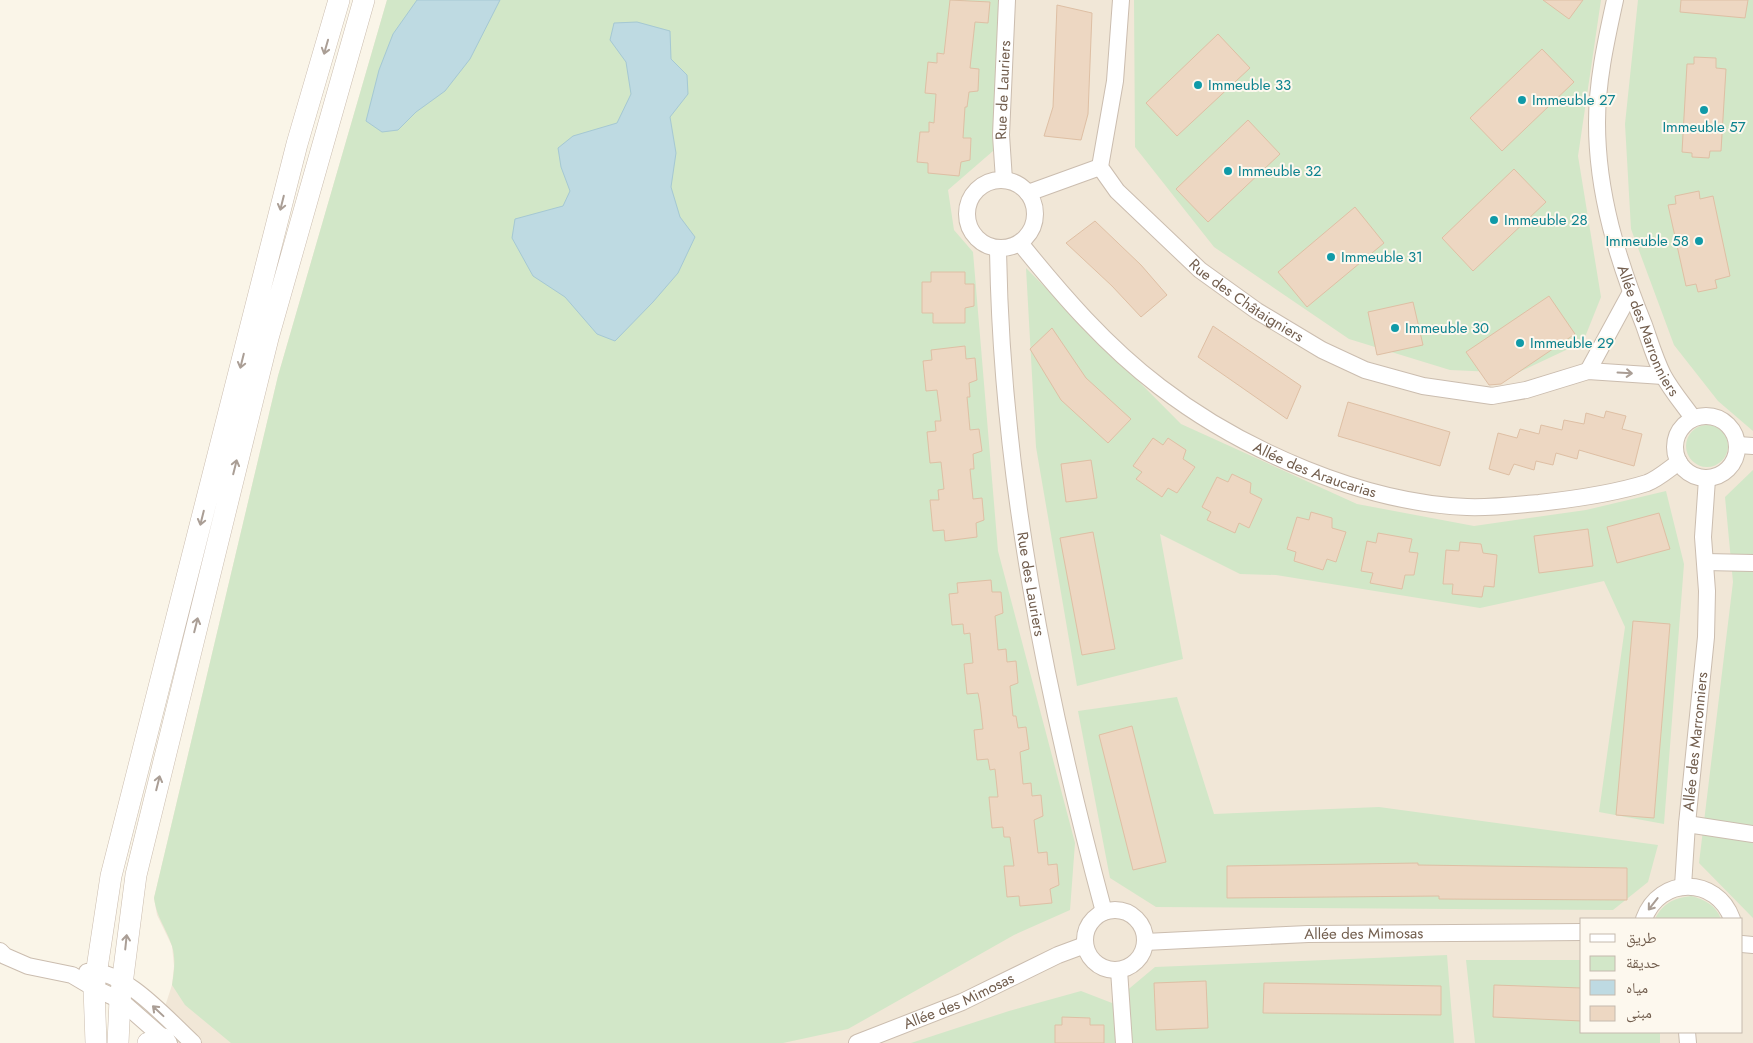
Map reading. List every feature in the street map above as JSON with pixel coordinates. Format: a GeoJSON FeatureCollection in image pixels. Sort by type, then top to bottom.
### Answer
{"type":"FeatureCollection","features":[{"type":"Feature","properties":{"kind":"street"},"geometry":{"type":"LineString","coordinates":[[96,1043],[96,979],[111,876],[297,144],[339,0]]}},
{"type":"Feature","properties":{"kind":"street"},"geometry":{"type":"LineString","coordinates":[[118,1043],[121,990],[136,874],[230,486],[268,338],[364,0]]}},
{"type":"Feature","properties":{"kind":"street","name":"Rue de Lauriers"},"geometry":{"type":"LineString","coordinates":[[1004,180],[1001,135],[1007,0]]}},
{"type":"Feature","properties":{"kind":"street"},"geometry":{"type":"LineString","coordinates":[[1028,193],[1100,167],[1114,81],[1120,0]]}},
{"type":"Feature","properties":{"kind":"street","name":"Allée des Marronniers"},"geometry":{"type":"LineString","coordinates":[[1615,0],[1600,76],[1597,138],[1609,223],[1631,292],[1663,376],[1693,418]]}},
{"type":"Feature","properties":{"kind":"street","name":"Rue des Châtaigniers"},"geometry":{"type":"LineString","coordinates":[[1100,167],[1117,191],[1200,270],[1257,311],[1346,364],[1389,378],[1423,386],[1492,396],[1526,390],[1588,371]]}},
{"type":"Feature","properties":{"kind":"street"},"geometry":{"type":"LineString","coordinates":[[1004,180],[1018,184],[1028,193],[1034,202],[1036,217],[1031,232],[1020,243],[1010,247],[998,248],[987,245],[974,235],[969,225],[968,208],[974,193],[983,185],[993,181],[1004,180]]}},
{"type":"Feature","properties":{"kind":"street","name":"Allée des Araucarias"},"geometry":{"type":"LineString","coordinates":[[1020,243],[1045,275],[1094,328],[1165,391],[1235,435],[1295,463],[1350,484],[1429,502],[1467,507],[1499,506],[1586,498],[1611,492],[1648,482],[1679,462]]}},
{"type":"Feature","properties":{"kind":"street","name":"Rue des Lauriers"},"geometry":{"type":"LineString","coordinates":[[998,248],[999,302],[1015,496],[1073,794],[1104,912]]}},
{"type":"Feature","properties":{"kind":"street"},"geometry":{"type":"LineString","coordinates":[[1631,292],[1588,371],[1663,376]]}},
{"type":"Feature","properties":{"kind":"street"},"geometry":{"type":"LineString","coordinates":[[1704,416],[1720,418],[1745,445],[1736,456],[1732,466],[1724,474],[1708,479],[1688,472],[1679,462],[1675,452],[1676,437],[1684,424],[1693,418],[1704,416]]}},
{"type":"Feature","properties":{"kind":"street","name":"Allée des Marronniers"},"geometry":{"type":"LineString","coordinates":[[1683,886],[1687,824],[1706,637],[1703,537],[1708,479]]}},
{"type":"Feature","properties":{"kind":"street"},"geometry":{"type":"LineString","coordinates":[[1705,562],[1753,563]]}},
{"type":"Feature","properties":{"kind":"street"},"geometry":{"type":"LineString","coordinates":[[1687,824],[1753,834]]}},
{"type":"Feature","properties":{"kind":"street"},"geometry":{"type":"LineString","coordinates":[[1644,918],[1652,903],[1661,895],[1683,886],[1696,886],[1713,893],[1723,902],[1731,918]]}},
{"type":"Feature","properties":{"kind":"street"},"geometry":{"type":"LineString","coordinates":[[1118,910],[1131,914],[1143,928],[1145,942],[1143,952],[1137,961],[1129,967],[1119,970],[1109,970],[1096,963],[1089,955],[1086,945],[1088,927],[1094,918],[1104,912],[1118,910]]}},
{"type":"Feature","properties":{"kind":"street","name":"Allée des Mimosas"},"geometry":{"type":"LineString","coordinates":[[1145,942],[1308,934],[1580,932]]}},
{"type":"Feature","properties":{"kind":"street","name":"Allée des Mimosas"},"geometry":{"type":"LineString","coordinates":[[857,1043],[962,1002],[1058,955],[1086,945]]}},
{"type":"Feature","properties":{"kind":"street"},"geometry":{"type":"LineString","coordinates":[[0,951],[5,956],[28,966],[96,979],[121,990],[154,1006],[193,1043]]}},
{"type":"Feature","properties":{"kind":"street"},"geometry":{"type":"LineString","coordinates":[[1119,970],[1124,1043]]}},
{"type":"Feature","properties":{"kind":"street"},"geometry":{"type":"LineString","coordinates":[[121,990],[160,1042]]}},
{"type":"Feature","properties":{"kind":"shaded area"},"geometry":{"type":"Polygon","coordinates":[[[387,0],[1753,0],[1753,1043],[153,1043],[172,985],[174,966],[172,946],[157,915],[154,898],[278,376],[387,0]]]}},
{"type":"Feature","properties":{"kind":"green space"},"geometry":{"type":"Polygon","coordinates":[[[387,0],[1001,0],[993,151],[948,190],[954,230],[973,252],[998,551],[1075,843],[1070,910],[1014,935],[848,1029],[783,1043],[231,1043],[185,1005],[172,985],[173,951],[170,939],[157,912],[154,898],[278,376],[387,0]]]}},
{"type":"Feature","properties":{"kind":"green space"},"geometry":{"type":"Polygon","coordinates":[[[1134,0],[1601,0],[1578,156],[1601,297],[1583,342],[1517,373],[1450,370],[1349,339],[1214,247],[1135,147],[1134,0]]]}},
{"type":"Feature","properties":{"kind":"green space"},"geometry":{"type":"Polygon","coordinates":[[[1638,0],[1753,0],[1753,431],[1718,401],[1674,345],[1631,229],[1625,124],[1638,0]]]}},
{"type":"Feature","properties":{"kind":"green space"},"geometry":{"type":"Polygon","coordinates":[[[1026,268],[1181,424],[1357,504],[1474,526],[1586,510],[1666,491],[1684,564],[1664,824],[1599,812],[1625,627],[1604,581],[1480,608],[1276,575],[1240,574],[1160,534],[1183,659],[1077,686],[1036,447],[1026,268]]]}},
{"type":"Feature","properties":{"kind":"green space"},"geometry":{"type":"Polygon","coordinates":[[[1707,425],[1722,431],[1728,446],[1722,461],[1707,467],[1692,461],[1686,446],[1692,431],[1707,425]]]}},
{"type":"Feature","properties":{"kind":"green space"},"geometry":{"type":"Polygon","coordinates":[[[1753,470],[1753,918],[1699,863],[1733,582],[1725,497],[1753,470]]]}},
{"type":"Feature","properties":{"kind":"green space"},"geometry":{"type":"Polygon","coordinates":[[[1177,697],[1214,814],[1379,807],[1658,845],[1648,882],[1613,910],[1156,907],[1110,878],[1078,711],[1177,697]]]}},
{"type":"Feature","properties":{"kind":"green space"},"geometry":{"type":"Polygon","coordinates":[[[1691,896],[1709,903],[1721,918],[1656,918],[1665,905],[1679,898],[1691,896]]]}},
{"type":"Feature","properties":{"kind":"green space"},"geometry":{"type":"Polygon","coordinates":[[[1447,955],[1454,1043],[911,1043],[1009,1011],[1081,991],[1112,1003],[1155,967],[1447,955]]]}},
{"type":"Feature","properties":{"kind":"green space"},"geometry":{"type":"Polygon","coordinates":[[[1466,960],[1580,960],[1580,1033],[1660,1033],[1660,1043],[1475,1043],[1466,960]]]}},
{"type":"Feature","properties":{"kind":"water"},"geometry":{"type":"Polygon","coordinates":[[[417,0],[500,0],[470,59],[445,91],[416,112],[398,130],[382,132],[366,121],[379,70],[393,34],[417,0]]]}},
{"type":"Feature","properties":{"kind":"water"},"geometry":{"type":"Polygon","coordinates":[[[637,22],[670,31],[671,59],[687,75],[688,94],[670,117],[676,153],[671,187],[680,217],[695,237],[678,273],[615,341],[597,334],[565,297],[533,276],[512,238],[515,219],[563,206],[570,191],[561,167],[558,148],[573,136],[617,123],[631,94],[626,62],[610,40],[614,23],[637,22]]]}},
{"type":"Feature","properties":{"kind":"building"},"geometry":{"type":"Polygon","coordinates":[[[950,0],[990,2],[988,23],[975,22],[970,68],[979,69],[978,91],[969,92],[967,107],[965,107],[963,138],[971,138],[970,160],[961,162],[959,176],[928,173],[928,163],[917,162],[920,132],[929,132],[929,122],[934,123],[936,94],[925,93],[928,62],[937,63],[937,53],[944,54],[950,0]]]}},
{"type":"Feature","properties":{"kind":"building"},"geometry":{"type":"Polygon","coordinates":[[[1543,0],[1583,0],[1569,19],[1543,0]]]}},
{"type":"Feature","properties":{"kind":"building"},"geometry":{"type":"Polygon","coordinates":[[[1681,0],[1748,0],[1745,18],[1680,12],[1681,0]]]}},
{"type":"Feature","properties":{"kind":"building"},"geometry":{"type":"Polygon","coordinates":[[[1057,5],[1092,13],[1088,114],[1081,140],[1044,136],[1053,107],[1057,5]]]}},
{"type":"Feature","properties":{"kind":"building","name":"Immeuble 33"},"geometry":{"type":"Polygon","coordinates":[[[1218,34],[1250,68],[1177,136],[1146,103],[1218,34]]]}},
{"type":"Feature","properties":{"kind":"building","name":"Immeuble 27"},"geometry":{"type":"Polygon","coordinates":[[[1542,49],[1574,82],[1502,151],[1470,118],[1542,49]]]}},
{"type":"Feature","properties":{"kind":"building","name":"Immeuble 57"},"geometry":{"type":"Polygon","coordinates":[[[1694,57],[1716,58],[1716,68],[1726,69],[1721,151],[1710,151],[1709,158],[1692,157],[1692,153],[1682,152],[1687,64],[1694,64],[1694,57]]]}},
{"type":"Feature","properties":{"kind":"building","name":"Immeuble 32"},"geometry":{"type":"Polygon","coordinates":[[[1248,120],[1280,154],[1208,222],[1176,189],[1248,120]]]}},
{"type":"Feature","properties":{"kind":"building","name":"Immeuble 28"},"geometry":{"type":"Polygon","coordinates":[[[1514,169],[1546,202],[1473,271],[1442,238],[1514,169]]]}},
{"type":"Feature","properties":{"kind":"building","name":"Immeuble 58"},"geometry":{"type":"Polygon","coordinates":[[[1699,191],[1700,199],[1713,196],[1730,276],[1715,280],[1717,288],[1698,292],[1696,284],[1686,286],[1668,205],[1676,204],[1675,196],[1699,191]]]}},
{"type":"Feature","properties":{"kind":"building","name":"Immeuble 31"},"geometry":{"type":"Polygon","coordinates":[[[1355,207],[1384,243],[1307,307],[1278,272],[1355,207]]]}},
{"type":"Feature","properties":{"kind":"building"},"geometry":{"type":"Polygon","coordinates":[[[1095,221],[1141,265],[1167,295],[1141,317],[1112,286],[1066,243],[1095,221]]]}},
{"type":"Feature","properties":{"kind":"building"},"geometry":{"type":"Polygon","coordinates":[[[931,272],[965,272],[965,284],[974,284],[974,306],[965,308],[965,323],[933,323],[933,313],[922,313],[922,282],[931,282],[931,272]]]}},
{"type":"Feature","properties":{"kind":"building","name":"Immeuble 29"},"geometry":{"type":"Polygon","coordinates":[[[1549,296],[1575,334],[1501,384],[1489,385],[1466,352],[1549,296]]]}},
{"type":"Feature","properties":{"kind":"building","name":"Immeuble 30"},"geometry":{"type":"Polygon","coordinates":[[[1413,302],[1423,345],[1377,355],[1368,312],[1413,302]]]}},
{"type":"Feature","properties":{"kind":"building"},"geometry":{"type":"Polygon","coordinates":[[[1213,326],[1301,386],[1287,419],[1198,357],[1213,326]]]}},
{"type":"Feature","properties":{"kind":"building"},"geometry":{"type":"Polygon","coordinates":[[[1052,328],[1086,378],[1131,419],[1108,443],[1061,400],[1030,349],[1052,328]]]}},
{"type":"Feature","properties":{"kind":"building"},"geometry":{"type":"Polygon","coordinates":[[[965,346],[966,359],[975,358],[977,380],[969,383],[970,397],[967,397],[970,430],[979,429],[982,451],[973,454],[974,469],[970,469],[973,499],[982,498],[984,520],[976,523],[977,537],[945,541],[944,530],[933,531],[930,500],[939,500],[938,490],[944,489],[941,462],[930,463],[927,432],[936,431],[935,421],[941,421],[937,390],[926,391],[923,361],[932,360],[931,350],[965,346]]]}},
{"type":"Feature","properties":{"kind":"building"},"geometry":{"type":"Polygon","coordinates":[[[1348,402],[1450,432],[1440,466],[1338,436],[1348,402]]]}},
{"type":"Feature","properties":{"kind":"building"},"geometry":{"type":"Polygon","coordinates":[[[1606,411],[1626,416],[1622,429],[1642,434],[1634,466],[1579,450],[1577,459],[1556,453],[1553,465],[1536,461],[1534,470],[1514,464],[1509,475],[1489,469],[1498,433],[1517,438],[1520,429],[1539,434],[1541,425],[1562,430],[1564,420],[1584,424],[1586,413],[1604,418],[1606,411]]]}},
{"type":"Feature","properties":{"kind":"building"},"geometry":{"type":"Polygon","coordinates":[[[1153,438],[1163,445],[1168,438],[1186,450],[1183,459],[1195,467],[1177,493],[1168,488],[1162,497],[1136,479],[1142,472],[1133,466],[1153,438]]]}},
{"type":"Feature","properties":{"kind":"building"},"geometry":{"type":"Polygon","coordinates":[[[1091,460],[1097,498],[1066,502],[1061,464],[1091,460]]]}},
{"type":"Feature","properties":{"kind":"building"},"geometry":{"type":"Polygon","coordinates":[[[1232,474],[1251,483],[1250,493],[1262,499],[1249,528],[1239,523],[1235,533],[1207,520],[1211,512],[1202,507],[1217,477],[1228,482],[1232,474]]]}},
{"type":"Feature","properties":{"kind":"building"},"geometry":{"type":"Polygon","coordinates":[[[1311,512],[1332,518],[1332,528],[1346,532],[1336,562],[1327,559],[1323,570],[1294,561],[1296,552],[1287,549],[1297,517],[1309,520],[1311,512]]]}},
{"type":"Feature","properties":{"kind":"building"},"geometry":{"type":"Polygon","coordinates":[[[1659,513],[1670,549],[1617,563],[1607,527],[1659,513]]]}},
{"type":"Feature","properties":{"kind":"building"},"geometry":{"type":"Polygon","coordinates":[[[1588,529],[1593,566],[1539,573],[1534,536],[1588,529]]]}},
{"type":"Feature","properties":{"kind":"building"},"geometry":{"type":"Polygon","coordinates":[[[1093,532],[1115,649],[1082,655],[1060,538],[1093,532]]]}},
{"type":"Feature","properties":{"kind":"building"},"geometry":{"type":"Polygon","coordinates":[[[1378,533],[1412,539],[1409,552],[1418,553],[1414,575],[1405,575],[1402,589],[1370,583],[1373,573],[1361,571],[1367,541],[1376,543],[1378,533]]]}},
{"type":"Feature","properties":{"kind":"building"},"geometry":{"type":"Polygon","coordinates":[[[1460,542],[1481,544],[1483,553],[1497,555],[1494,587],[1484,586],[1482,597],[1452,594],[1453,584],[1443,584],[1446,550],[1459,551],[1460,542]]]}},
{"type":"Feature","properties":{"kind":"building"},"geometry":{"type":"Polygon","coordinates":[[[991,580],[992,592],[1001,592],[1003,613],[995,616],[998,650],[1006,649],[1007,662],[1016,661],[1018,683],[1010,686],[1013,716],[1016,716],[1018,728],[1026,727],[1029,749],[1020,752],[1023,784],[1031,783],[1032,796],[1041,795],[1043,816],[1034,820],[1038,853],[1047,852],[1048,865],[1057,864],[1059,885],[1050,889],[1052,903],[1020,906],[1019,896],[1007,897],[1004,866],[1014,866],[1010,837],[1004,837],[1003,827],[992,828],[989,797],[998,797],[995,769],[990,770],[988,759],[977,760],[974,730],[983,729],[980,703],[978,693],[967,694],[964,664],[973,663],[970,633],[964,634],[963,624],[952,625],[949,594],[958,593],[957,583],[991,580]]]}},
{"type":"Feature","properties":{"kind":"building"},"geometry":{"type":"Polygon","coordinates":[[[1633,621],[1670,624],[1654,818],[1616,815],[1633,621]]]}},
{"type":"Feature","properties":{"kind":"building"},"geometry":{"type":"Polygon","coordinates":[[[1132,726],[1166,862],[1133,870],[1099,735],[1132,726]]]}},
{"type":"Feature","properties":{"kind":"building"},"geometry":{"type":"Polygon","coordinates":[[[1418,863],[1418,865],[1627,868],[1627,900],[1439,899],[1439,896],[1227,898],[1227,866],[1418,863]]]}},
{"type":"Feature","properties":{"kind":"building"},"geometry":{"type":"Polygon","coordinates":[[[1206,981],[1208,1028],[1156,1030],[1154,983],[1206,981]]]}},
{"type":"Feature","properties":{"kind":"building"},"geometry":{"type":"Polygon","coordinates":[[[1264,983],[1441,986],[1441,1015],[1263,1013],[1264,983]]]}},
{"type":"Feature","properties":{"kind":"building"},"geometry":{"type":"Polygon","coordinates":[[[1494,985],[1580,988],[1580,1021],[1493,1017],[1494,985]]]}},
{"type":"Feature","properties":{"kind":"building"},"geometry":{"type":"Polygon","coordinates":[[[1062,1017],[1090,1018],[1090,1025],[1104,1025],[1104,1043],[1055,1043],[1055,1025],[1062,1025],[1062,1017]]]}},
{"type":"Feature","properties":{"kind":"place","name":"Immeuble 33"},"geometry":{"type":"Point","coordinates":[1198,85]}},
{"type":"Feature","properties":{"kind":"place","name":"Immeuble 27"},"geometry":{"type":"Point","coordinates":[1522,100]}},
{"type":"Feature","properties":{"kind":"place","name":"Immeuble 57"},"geometry":{"type":"Point","coordinates":[1704,110]}},
{"type":"Feature","properties":{"kind":"place","name":"Immeuble 32"},"geometry":{"type":"Point","coordinates":[1228,171]}},
{"type":"Feature","properties":{"kind":"place","name":"Immeuble 28"},"geometry":{"type":"Point","coordinates":[1494,220]}},
{"type":"Feature","properties":{"kind":"place","name":"Immeuble 58"},"geometry":{"type":"Point","coordinates":[1699,241]}},
{"type":"Feature","properties":{"kind":"place","name":"Immeuble 31"},"geometry":{"type":"Point","coordinates":[1331,257]}},
{"type":"Feature","properties":{"kind":"place","name":"Immeuble 30"},"geometry":{"type":"Point","coordinates":[1395,328]}},
{"type":"Feature","properties":{"kind":"place","name":"Immeuble 29"},"geometry":{"type":"Point","coordinates":[1520,343]}}]}
